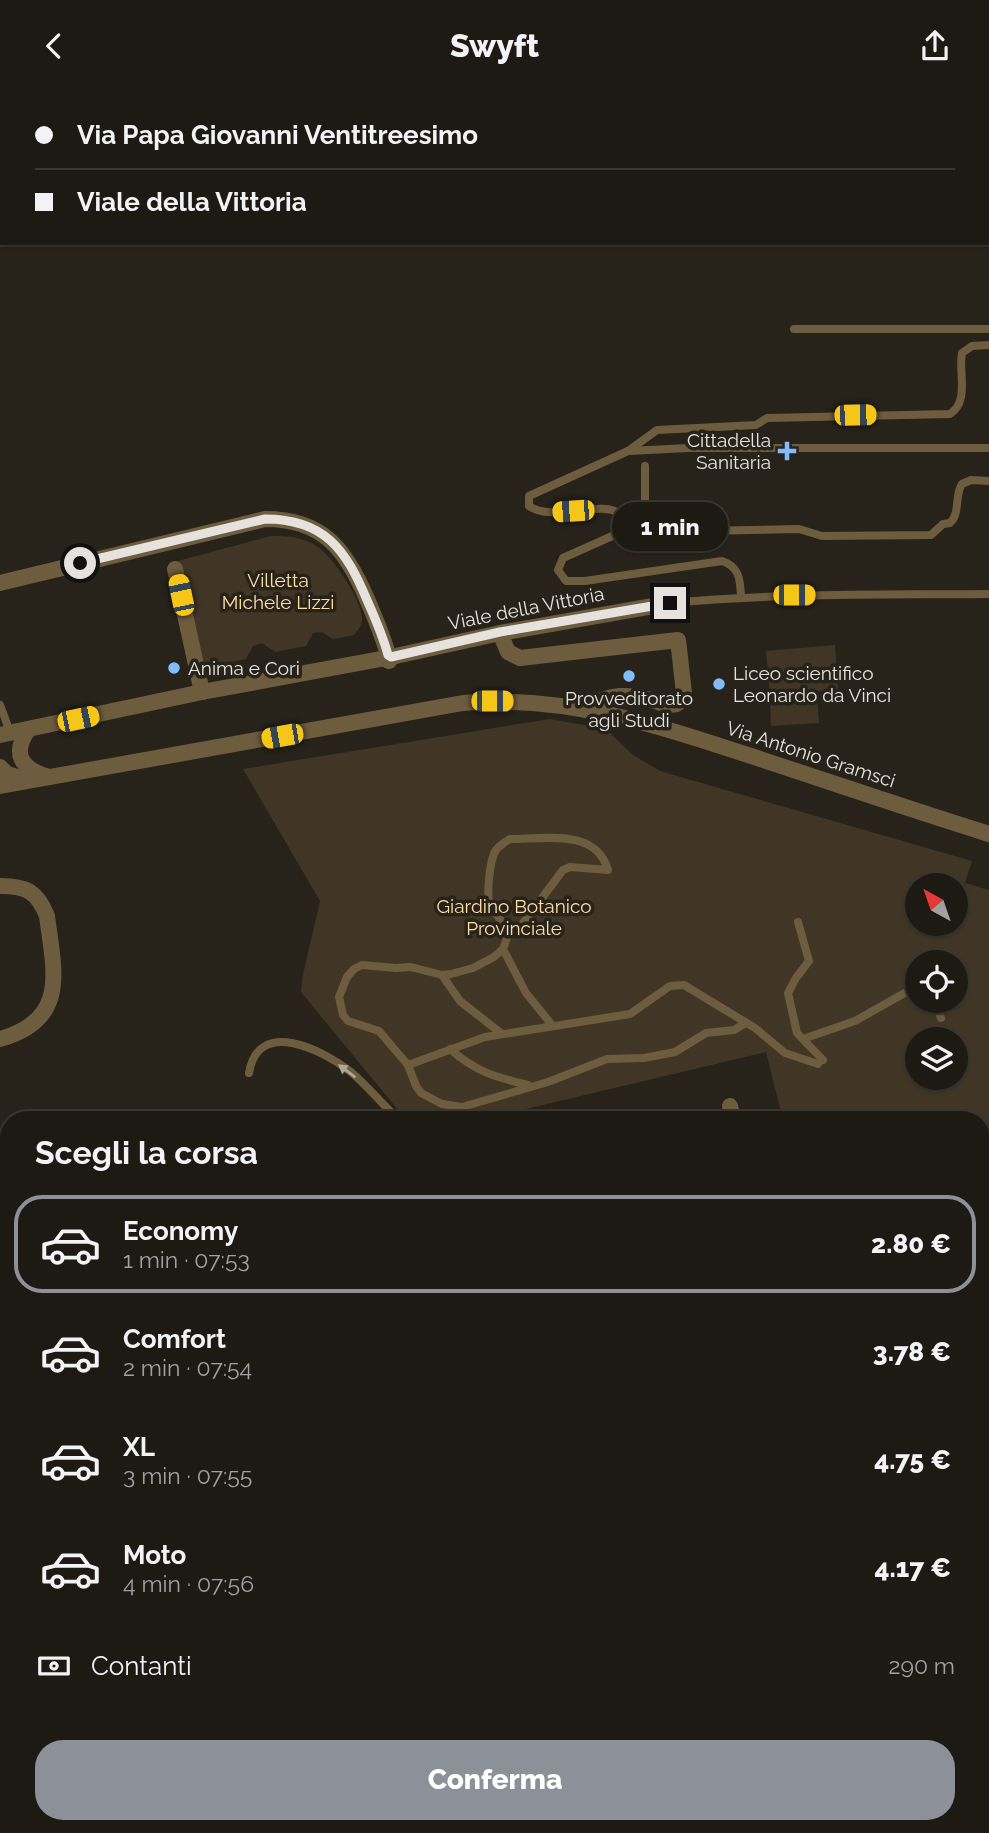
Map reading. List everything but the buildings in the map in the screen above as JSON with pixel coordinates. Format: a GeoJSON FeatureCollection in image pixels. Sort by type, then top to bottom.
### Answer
{"type":"FeatureCollection","features":[{"type":"Feature","properties":{"kind":"street"},"geometry":{"type":"LineString","coordinates":[[0,583],[265,519],[291,521],[319,532],[345,555],[355,571],[383,636],[388,657]]}},
{"type":"Feature","properties":{"kind":"street"},"geometry":{"type":"LineString","coordinates":[[175,569],[202,692]]}},
{"type":"Feature","properties":{"kind":"street","name":"Viale della Vittoria"},"geometry":{"type":"LineString","coordinates":[[5,734],[500,632],[670,603]]}},
{"type":"Feature","properties":{"kind":"street"},"geometry":{"type":"LineString","coordinates":[[500,632],[508,652],[520,658],[678,640],[684,693],[681,701],[668,705],[639,696],[621,695],[602,699],[586,709]]}},
{"type":"Feature","properties":{"kind":"street","name":"Via Antonio Gramsci"},"geometry":{"type":"LineString","coordinates":[[0,786],[463,703],[524,701],[586,709],[666,728],[989,834]]}},
{"type":"Feature","properties":{"kind":"street"},"geometry":{"type":"LineString","coordinates":[[28,730],[20,742],[19,753],[22,760],[31,771],[49,777]]}},
{"type":"Feature","properties":{"kind":"street"},"geometry":{"type":"LineString","coordinates":[[0,768],[7,774],[30,781]]}},
{"type":"Feature","properties":{"kind":"street"},"geometry":{"type":"LineString","coordinates":[[0,886],[19,886],[36,896],[43,907],[47,916],[55,980],[48,1005],[39,1017],[18,1032],[0,1039]]}},
{"type":"Feature","properties":{"kind":"lane"},"geometry":{"type":"LineString","coordinates":[[794,330],[989,329]]}},
{"type":"Feature","properties":{"kind":"lane"},"geometry":{"type":"LineString","coordinates":[[741,596],[737,572],[722,561],[570,582],[562,578],[558,570],[563,558],[619,533],[625,526],[624,517],[613,509],[541,512],[529,506],[529,496],[628,451],[657,430],[756,425],[767,418],[950,414],[957,409],[962,399],[962,353],[972,346],[989,345]]}},
{"type":"Feature","properties":{"kind":"lane"},"geometry":{"type":"LineString","coordinates":[[628,451],[689,447],[989,448]]}},
{"type":"Feature","properties":{"kind":"lane"},"geometry":{"type":"LineString","coordinates":[[645,466],[645,526],[651,532],[799,529],[822,536],[931,535],[957,516],[958,492],[962,484],[971,480],[989,481]]}},
{"type":"Feature","properties":{"kind":"lane"},"geometry":{"type":"LineString","coordinates":[[670,603],[741,596],[989,594]]}},
{"type":"Feature","properties":{"kind":"lane"},"geometry":{"type":"LineString","coordinates":[[0,705],[5,734]]}},
{"type":"Feature","properties":{"kind":"lane"},"geometry":{"type":"LineString","coordinates":[[509,932],[493,910],[488,897],[493,856],[501,845],[510,839],[574,839],[593,845],[599,851],[608,870],[570,867],[563,870],[521,926],[509,932],[503,949],[473,968],[442,975],[411,967],[362,965],[354,969],[339,996],[343,1015],[348,1021],[379,1031],[408,1065],[421,1093],[434,1101],[462,1107],[548,1082],[607,1059],[644,1058],[675,1052],[706,1033],[734,1030],[746,1023]]}},
{"type":"Feature","properties":{"kind":"lane"},"geometry":{"type":"LineString","coordinates":[[408,1065],[485,1037],[629,1014],[677,984],[684,985],[755,1028],[785,1053],[820,1062],[797,1033],[788,993],[809,961],[798,922]]}},
{"type":"Feature","properties":{"kind":"lane"},"geometry":{"type":"LineString","coordinates":[[503,949],[526,993],[552,1025]]}},
{"type":"Feature","properties":{"kind":"lane"},"geometry":{"type":"LineString","coordinates":[[442,975],[460,1001],[502,1034]]}},
{"type":"Feature","properties":{"kind":"lane"},"geometry":{"type":"LineString","coordinates":[[803,1039],[855,1021],[905,993]]}},
{"type":"Feature","properties":{"kind":"lane"},"geometry":{"type":"LineString","coordinates":[[939,1013],[941,1018]]}},
{"type":"Feature","properties":{"kind":"lane"},"geometry":{"type":"LineString","coordinates":[[248,1073],[250,1061],[263,1046],[278,1042],[298,1043],[351,1072],[390,1111]]}},
{"type":"Feature","properties":{"kind":"lane"},"geometry":{"type":"LineString","coordinates":[[450,1049],[485,1074],[531,1085]]}},
{"type":"Feature","properties":{"kind":"green space","name":"Villetta Michele Lizzi"},"geometry":{"type":"Polygon","coordinates":[[[271,536],[301,539],[325,553],[358,603],[362,621],[360,627],[354,635],[333,639],[322,632],[313,633],[306,646],[275,652],[262,643],[253,646],[246,659],[203,668],[178,561],[271,536]]]}},
{"type":"Feature","properties":{"kind":"green space"},"geometry":{"type":"Polygon","coordinates":[[[835,645],[838,690],[770,695],[766,651],[835,645]]]}},
{"type":"Feature","properties":{"kind":"green space"},"geometry":{"type":"Polygon","coordinates":[[[817,697],[819,723],[771,726],[770,700],[817,697]]]}},
{"type":"Feature","properties":{"kind":"green space","name":"Giardino Botanico Provinciale"},"geometry":{"type":"Polygon","coordinates":[[[550,719],[606,729],[633,755],[660,771],[972,861],[968,874],[905,873],[905,936],[968,936],[968,884],[989,890],[989,1111],[781,1111],[766,1052],[517,1111],[399,1111],[301,992],[320,901],[243,769],[550,719]]]}},
{"type":"Feature","properties":{"kind":"place","name":"Cittadella Sanitaria"},"geometry":{"type":"Point","coordinates":[787,451]}},
{"type":"Feature","properties":{"kind":"place","name":"Anima e Cori"},"geometry":{"type":"Point","coordinates":[174,668]}},
{"type":"Feature","properties":{"kind":"place","name":"Provveditorato agli Studi"},"geometry":{"type":"Point","coordinates":[629,676]}},
{"type":"Feature","properties":{"kind":"place","name":"Liceo scientifico Leonardo da Vinci"},"geometry":{"type":"Point","coordinates":[719,684]}},
{"type":"Feature","properties":{"kind":"route"},"geometry":{"type":"LineString","coordinates":[[80,563],[265,519],[303,524],[327,537],[350,562],[391,657],[500,632],[670,603]]}}]}
